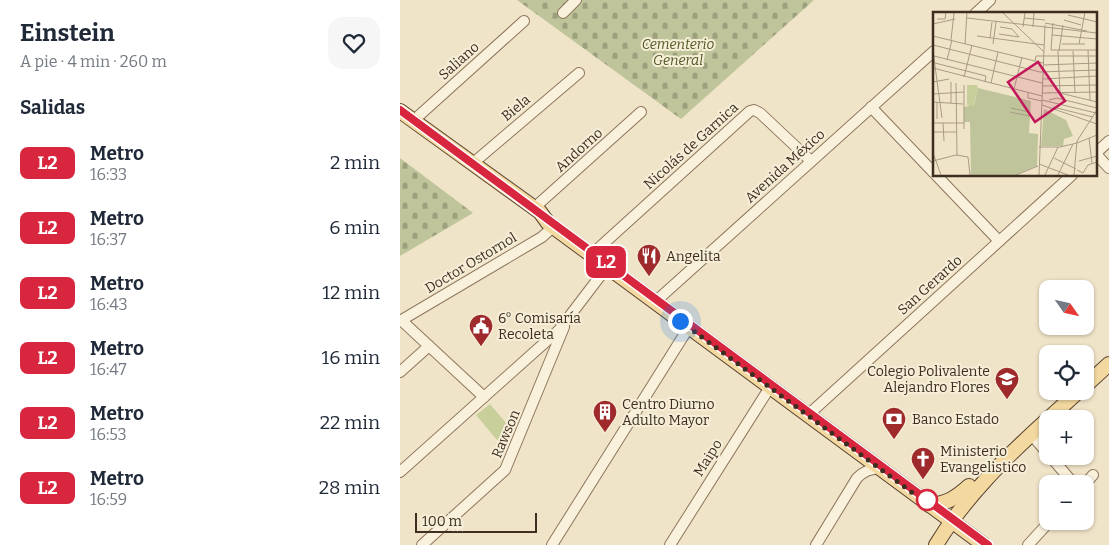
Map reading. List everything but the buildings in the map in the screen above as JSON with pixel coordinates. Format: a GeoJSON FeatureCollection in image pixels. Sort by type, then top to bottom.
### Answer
{"type":"FeatureCollection","features":[{"type":"Feature","properties":{"kind":"main road"},"geometry":{"type":"LineString","coordinates":[[400,111],[406,121],[535,219],[550,225],[984,545]]}},
{"type":"Feature","properties":{"kind":"main road"},"geometry":{"type":"LineString","coordinates":[[406,121],[472,164],[540,212],[550,225]]}},
{"type":"Feature","properties":{"kind":"main road"},"geometry":{"type":"LineString","coordinates":[[1094,378],[1109,364]]}},
{"type":"Feature","properties":{"kind":"main road"},"geometry":{"type":"LineString","coordinates":[[1058,410],[1069,400]]}},
{"type":"Feature","properties":{"kind":"main road"},"geometry":{"type":"LineString","coordinates":[[936,545],[951,521],[1004,459],[1039,427]]}},
{"type":"Feature","properties":{"kind":"main road"},"geometry":{"type":"LineString","coordinates":[[929,505],[942,504],[951,500],[982,474],[1004,459]]}},
{"type":"Feature","properties":{"kind":"main road"},"geometry":{"type":"LineString","coordinates":[[951,521],[958,504],[969,486]]}},
{"type":"Feature","properties":{"kind":"street"},"geometry":{"type":"LineString","coordinates":[[563,13],[576,0]]}},
{"type":"Feature","properties":{"kind":"street"},"geometry":{"type":"LineString","coordinates":[[977,12],[990,0]]}},
{"type":"Feature","properties":{"kind":"street","name":"Saliano"},"geometry":{"type":"LineString","coordinates":[[406,121],[524,21]]}},
{"type":"Feature","properties":{"kind":"street","name":"Avenida México"},"geometry":{"type":"LineString","coordinates":[[655,302],[933,51]]}},
{"type":"Feature","properties":{"kind":"street","name":"Biela"},"geometry":{"type":"LineString","coordinates":[[472,164],[579,73]]}},
{"type":"Feature","properties":{"kind":"street"},"geometry":{"type":"LineString","coordinates":[[871,107],[933,172]]}},
{"type":"Feature","properties":{"kind":"street","name":"Nicolás de Garnica"},"geometry":{"type":"LineString","coordinates":[[591,255],[750,111],[754,110],[760,113],[811,161]]}},
{"type":"Feature","properties":{"kind":"street","name":"Andorno"},"geometry":{"type":"LineString","coordinates":[[534,208],[641,112]]}},
{"type":"Feature","properties":{"kind":"street"},"geometry":{"type":"LineString","coordinates":[[1096,152],[1109,141]]}},
{"type":"Feature","properties":{"kind":"street"},"geometry":{"type":"LineString","coordinates":[[1096,154],[1109,168]]}},
{"type":"Feature","properties":{"kind":"street"},"geometry":{"type":"LineString","coordinates":[[937,176],[999,241]]}},
{"type":"Feature","properties":{"kind":"street","name":"San Gerardo"},"geometry":{"type":"LineString","coordinates":[[808,415],[1071,176]]}},
{"type":"Feature","properties":{"kind":"street","name":"Doctor Ostornol"},"geometry":{"type":"LineString","coordinates":[[401,321],[542,237],[550,225]]}},
{"type":"Feature","properties":{"kind":"street"},"geometry":{"type":"LineString","coordinates":[[400,472],[566,322],[607,267]]}},
{"type":"Feature","properties":{"kind":"street"},"geometry":{"type":"LineString","coordinates":[[401,321],[484,397]]}},
{"type":"Feature","properties":{"kind":"street","name":"Rawson"},"geometry":{"type":"LineString","coordinates":[[422,545],[505,470],[566,322]]}},
{"type":"Feature","properties":{"kind":"street"},"geometry":{"type":"LineString","coordinates":[[552,545],[689,327]]}},
{"type":"Feature","properties":{"kind":"street"},"geometry":{"type":"LineString","coordinates":[[400,372],[429,346]]}},
{"type":"Feature","properties":{"kind":"street"},"geometry":{"type":"LineString","coordinates":[[537,350],[546,354],[550,359]]}},
{"type":"Feature","properties":{"kind":"street","name":"Maipo"},"geometry":{"type":"LineString","coordinates":[[670,545],[770,387]]}},
{"type":"Feature","properties":{"kind":"street"},"geometry":{"type":"LineString","coordinates":[[1031,434],[1039,443]]}},
{"type":"Feature","properties":{"kind":"street"},"geometry":{"type":"LineString","coordinates":[[858,478],[859,452]]}},
{"type":"Feature","properties":{"kind":"street"},"geometry":{"type":"LineString","coordinates":[[1058,465],[1066,475]]}},
{"type":"Feature","properties":{"kind":"street"},"geometry":{"type":"LineString","coordinates":[[816,545],[858,478],[864,472],[880,468]]}},
{"type":"Feature","properties":{"kind":"street"},"geometry":{"type":"LineString","coordinates":[[1028,545],[1042,530]]}},
{"type":"Feature","properties":{"kind":"green space","name":"Cementerio General"},"geometry":{"type":"Polygon","coordinates":[[[517,0],[814,0],[681,119],[517,0]]]}},
{"type":"Feature","properties":{"kind":"green space"},"geometry":{"type":"Polygon","coordinates":[[[400,158],[473,213],[400,256],[400,158]]]}},
{"type":"Feature","properties":{"kind":"green space"},"geometry":{"type":"Polygon","coordinates":[[[490,404],[511,429],[497,440],[476,415],[490,404]]]}},
{"type":"Feature","properties":{"kind":"metro line","name":"L2"},"geometry":{"type":"LineString","coordinates":[[400,110],[988,545]]}},
{"type":"Feature","properties":{"kind":"place","name":"Angelita"},"geometry":{"type":"Point","coordinates":[649,277]}},
{"type":"Feature","properties":{"kind":"place","name":"6° Comisaría Recoleta"},"geometry":{"type":"Point","coordinates":[481,347]}},
{"type":"Feature","properties":{"kind":"place","name":"Colegio Polivalente Alejandro Flores"},"geometry":{"type":"Point","coordinates":[1007,400]}},
{"type":"Feature","properties":{"kind":"place","name":"Centro Diurno Adulto Mayor"},"geometry":{"type":"Point","coordinates":[605,433]}},
{"type":"Feature","properties":{"kind":"place","name":"Banco Estado"},"geometry":{"type":"Point","coordinates":[894,440]}},
{"type":"Feature","properties":{"kind":"place","name":"Ministerio Evangelistico"},"geometry":{"type":"Point","coordinates":[923,480]}},
{"type":"Feature","properties":{"kind":"route"},"geometry":{"type":"LineString","coordinates":[[680,321],[929,505],[927,500]]}}]}
